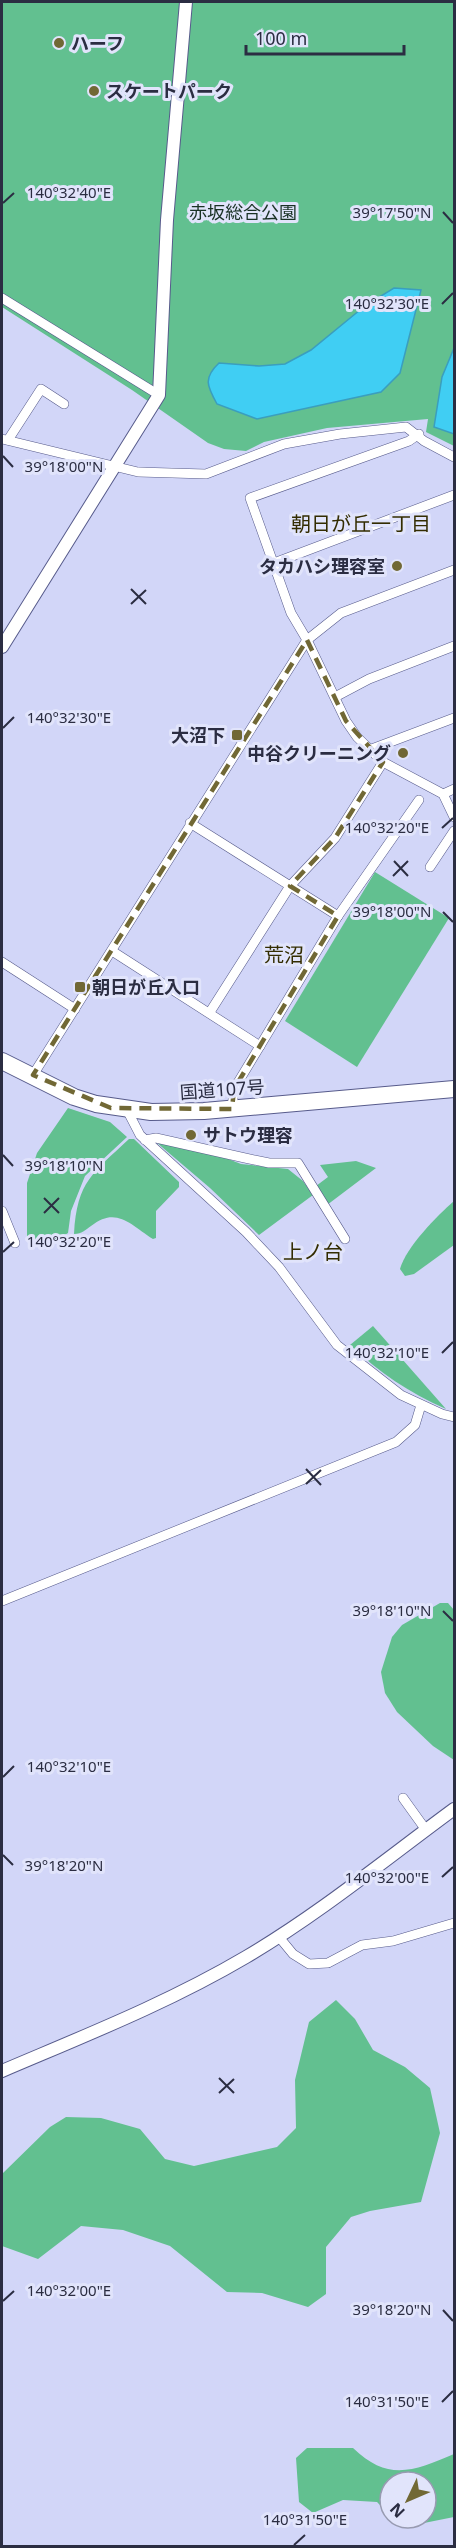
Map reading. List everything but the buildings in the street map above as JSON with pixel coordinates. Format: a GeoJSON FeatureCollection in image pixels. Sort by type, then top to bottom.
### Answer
{"type":"FeatureCollection","features":[{"type":"Feature","properties":{"kind":"highway","name":"国道107号"},"geometry":{"type":"LineString","coordinates":[[2,1061],[74,1097],[126,1110],[174,1112],[232,1109],[454,1089]]}},
{"type":"Feature","properties":{"kind":"street"},"geometry":{"type":"LineString","coordinates":[[2,647],[159,395],[167,220],[186,2]]}},
{"type":"Feature","properties":{"kind":"street"},"geometry":{"type":"LineString","coordinates":[[2,298],[159,395]]}},
{"type":"Feature","properties":{"kind":"street"},"geometry":{"type":"LineString","coordinates":[[64,404],[41,389],[5,440],[138,472],[206,474],[284,444],[340,434],[406,427],[419,434],[424,441],[454,457]]}},
{"type":"Feature","properties":{"kind":"street"},"geometry":{"type":"LineString","coordinates":[[419,434],[409,441],[250,498],[291,613],[307,640],[346,721],[369,750],[383,762],[442,794],[454,817]]}},
{"type":"Feature","properties":{"kind":"street"},"geometry":{"type":"LineString","coordinates":[[274,563],[454,495]]}},
{"type":"Feature","properties":{"kind":"street"},"geometry":{"type":"LineString","coordinates":[[33,1075],[307,640],[342,613],[454,570]]}},
{"type":"Feature","properties":{"kind":"street"},"geometry":{"type":"LineString","coordinates":[[335,697],[369,679],[454,646]]}},
{"type":"Feature","properties":{"kind":"street"},"geometry":{"type":"LineString","coordinates":[[369,750],[454,718]]}},
{"type":"Feature","properties":{"kind":"street"},"geometry":{"type":"LineString","coordinates":[[210,1012],[290,886],[335,838],[383,762]]}},
{"type":"Feature","properties":{"kind":"street"},"geometry":{"type":"LineString","coordinates":[[442,794],[454,789]]}},
{"type":"Feature","properties":{"kind":"street"},"geometry":{"type":"LineString","coordinates":[[232,1109],[234,1089],[338,916],[419,800]]}},
{"type":"Feature","properties":{"kind":"street"},"geometry":{"type":"LineString","coordinates":[[190,823],[338,916]]}},
{"type":"Feature","properties":{"kind":"street"},"geometry":{"type":"LineString","coordinates":[[430,867],[454,831]]}},
{"type":"Feature","properties":{"kind":"street"},"geometry":{"type":"LineString","coordinates":[[112,951],[260,1046]]}},
{"type":"Feature","properties":{"kind":"street"},"geometry":{"type":"LineString","coordinates":[[2,962],[75,1009]]}},
{"type":"Feature","properties":{"kind":"street"},"geometry":{"type":"LineString","coordinates":[[126,1110],[145,1140],[246,1232],[279,1267],[337,1345],[376,1378],[421,1405],[454,1417]]}},
{"type":"Feature","properties":{"kind":"street"},"geometry":{"type":"LineString","coordinates":[[145,1140],[156,1138],[269,1162],[298,1163],[345,1239]]}},
{"type":"Feature","properties":{"kind":"street"},"geometry":{"type":"LineString","coordinates":[[2,1211],[15,1243]]}},
{"type":"Feature","properties":{"kind":"street"},"geometry":{"type":"LineString","coordinates":[[2,1601],[396,1442],[415,1425],[421,1405]]}},
{"type":"Feature","properties":{"kind":"street"},"geometry":{"type":"LineString","coordinates":[[403,1798],[426,1830]]}},
{"type":"Feature","properties":{"kind":"street"},"geometry":{"type":"LineString","coordinates":[[2,2071],[171,1998],[279,1937],[454,1809]]}},
{"type":"Feature","properties":{"kind":"street"},"geometry":{"type":"LineString","coordinates":[[279,1937],[293,1954],[309,1964],[328,1963],[362,1945],[393,1941],[454,1923]]}},
{"type":"Feature","properties":{"kind":"highlighted area"},"geometry":{"type":"Polygon","coordinates":[[[307,640],[346,721],[383,762],[335,838],[290,886],[338,916],[234,1089],[232,1109],[111,1108],[33,1075],[112,951],[307,640]]]}},
{"type":"Feature","properties":{"kind":"green space","name":"赤坂総合公園"},"geometry":{"type":"Polygon","coordinates":[[[2,2],[454,2],[454,446],[426,432],[428,419],[327,428],[264,442],[246,451],[224,449],[208,443],[132,390],[2,307],[2,2]]]}},
{"type":"Feature","properties":{"kind":"green space"},"geometry":{"type":"Polygon","coordinates":[[[375,872],[449,918],[357,1067],[285,1021],[375,872]]]}},
{"type":"Feature","properties":{"kind":"green space"},"geometry":{"type":"Polygon","coordinates":[[[68,1108],[110,1122],[127,1137],[85,1176],[71,1211],[68,1233],[44,1248],[27,1237],[27,1183],[37,1153],[68,1108]]]}},
{"type":"Feature","properties":{"kind":"green space"},"geometry":{"type":"Polygon","coordinates":[[[129,1139],[134,1139],[179,1182],[179,1187],[156,1211],[156,1238],[153,1239],[130,1223],[116,1217],[100,1220],[83,1232],[74,1234],[79,1202],[89,1179],[129,1139]]]}},
{"type":"Feature","properties":{"kind":"green space"},"geometry":{"type":"Polygon","coordinates":[[[156,1142],[218,1155],[241,1164],[288,1169],[303,1181],[313,1195],[259,1235],[210,1188],[156,1142]]]}},
{"type":"Feature","properties":{"kind":"green space"},"geometry":{"type":"Polygon","coordinates":[[[356,1161],[376,1168],[327,1205],[316,1186],[328,1177],[320,1165],[356,1161]]]}},
{"type":"Feature","properties":{"kind":"green space"},"geometry":{"type":"Polygon","coordinates":[[[454,1201],[454,1245],[414,1274],[405,1276],[400,1269],[403,1260],[431,1223],[454,1201]]]}},
{"type":"Feature","properties":{"kind":"green space"},"geometry":{"type":"Polygon","coordinates":[[[373,1326],[446,1409],[395,1381],[350,1345],[373,1326]]]}},
{"type":"Feature","properties":{"kind":"green space"},"geometry":{"type":"Polygon","coordinates":[[[440,1603],[448,1603],[454,1610],[454,1760],[433,1746],[397,1712],[385,1693],[381,1672],[392,1637],[402,1625],[440,1603]]]}},
{"type":"Feature","properties":{"kind":"green space"},"geometry":{"type":"Polygon","coordinates":[[[336,2000],[355,2019],[373,2050],[405,2067],[430,2088],[440,2133],[421,2202],[370,2211],[351,2217],[326,2247],[326,2294],[308,2307],[262,2293],[227,2292],[170,2246],[123,2230],[81,2226],[38,2259],[2,2246],[2,2174],[50,2127],[66,2117],[101,2118],[140,2129],[165,2159],[194,2166],[277,2147],[296,2128],[295,2080],[309,2022],[336,2000]]]}},
{"type":"Feature","properties":{"kind":"green space"},"geometry":{"type":"Polygon","coordinates":[[[307,2448],[353,2448],[378,2466],[402,2470],[378,2470],[378,2503],[343,2500],[313,2513],[299,2502],[296,2458],[307,2448]]]}},
{"type":"Feature","properties":{"kind":"green space"},"geometry":{"type":"Polygon","coordinates":[[[454,2454],[454,2517],[438,2520],[438,2470],[402,2470],[414,2469],[454,2454]]]}},
{"type":"Feature","properties":{"kind":"water"},"geometry":{"type":"Polygon","coordinates":[[[394,288],[421,290],[400,373],[381,392],[257,419],[217,404],[208,382],[211,373],[219,363],[259,366],[285,364],[311,350],[366,305],[394,288]]]}},
{"type":"Feature","properties":{"kind":"water"},"geometry":{"type":"Polygon","coordinates":[[[454,348],[454,434],[434,427],[442,377],[454,348]]]}},
{"type":"Feature","properties":{"kind":"place","name":"ハーフ"},"geometry":{"type":"Point","coordinates":[59,43]}},
{"type":"Feature","properties":{"kind":"place","name":"スケートパーク"},"geometry":{"type":"Point","coordinates":[94,91]}},
{"type":"Feature","properties":{"kind":"place","name":"タカハシ理容室"},"geometry":{"type":"Point","coordinates":[397,566]}},
{"type":"Feature","properties":{"kind":"place","name":"大沼下"},"geometry":{"type":"Point","coordinates":[237,735]}},
{"type":"Feature","properties":{"kind":"place","name":"中谷クリーニング"},"geometry":{"type":"Point","coordinates":[403,753]}},
{"type":"Feature","properties":{"kind":"place","name":"朝日が丘入口"},"geometry":{"type":"Point","coordinates":[80,987]}},
{"type":"Feature","properties":{"kind":"place","name":"サトウ理容"},"geometry":{"type":"Point","coordinates":[191,1135]}},
{"type":"Feature","properties":{"kind":"district","name":"朝日が丘一丁目"},"geometry":{"type":"Point","coordinates":[361,523]}},
{"type":"Feature","properties":{"kind":"district","name":"荒沼"},"geometry":{"type":"Point","coordinates":[284,954]}},
{"type":"Feature","properties":{"kind":"district","name":"上ノ台"},"geometry":{"type":"Point","coordinates":[313,1251]}}]}
